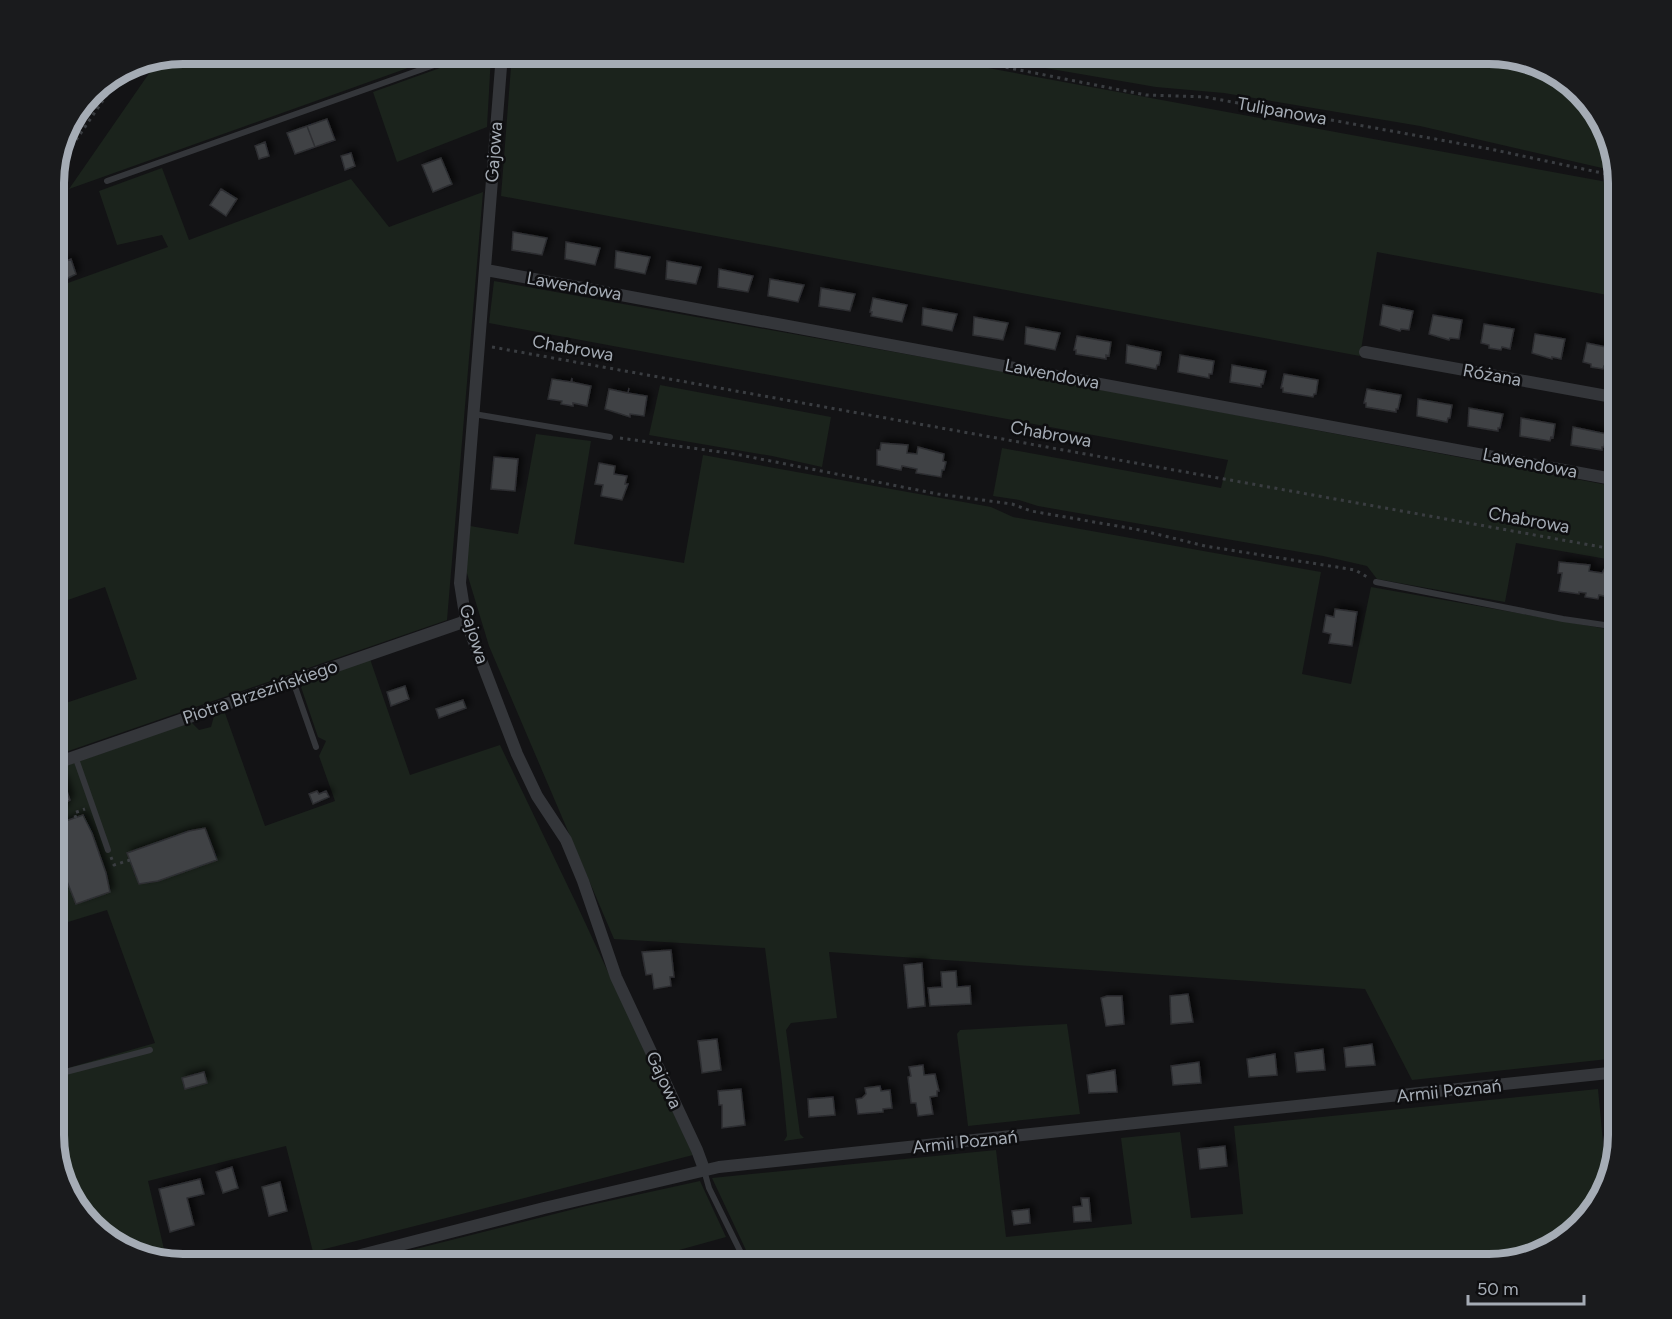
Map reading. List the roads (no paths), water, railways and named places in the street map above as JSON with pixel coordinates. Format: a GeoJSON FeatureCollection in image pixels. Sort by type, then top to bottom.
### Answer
{"type":"FeatureCollection","features":[{"type":"Feature","properties":{"kind":"street","name":"Gajowa"},"geometry":{"type":"LineString","coordinates":[[501,64],[460,583],[466,621],[517,754],[537,796],[566,840],[583,880],[616,977],[704,1169]]}},
{"type":"Feature","properties":{"kind":"street","name":"Lawendowa"},"geometry":{"type":"LineString","coordinates":[[486,270],[1608,478]]}},
{"type":"Feature","properties":{"kind":"street","name":"Różana"},"geometry":{"type":"LineString","coordinates":[[1365,352],[1608,396]]}},
{"type":"Feature","properties":{"kind":"street","name":"Piotra Brzezińskiego"},"geometry":{"type":"LineString","coordinates":[[65,760],[466,621]]}},
{"type":"Feature","properties":{"kind":"street","name":"Armii Poznań"},"geometry":{"type":"LineString","coordinates":[[366,1254],[704,1169],[1608,1073]]}},
{"type":"Feature","properties":{"kind":"lane"},"geometry":{"type":"LineString","coordinates":[[107,182],[437,64]]}},
{"type":"Feature","properties":{"kind":"lane"},"geometry":{"type":"LineString","coordinates":[[474,414],[609,437]]}},
{"type":"Feature","properties":{"kind":"lane"},"geometry":{"type":"LineString","coordinates":[[1376,582],[1563,619],[1608,626]]}},
{"type":"Feature","properties":{"kind":"lane"},"geometry":{"type":"LineString","coordinates":[[293,681],[316,747]]}},
{"type":"Feature","properties":{"kind":"lane"},"geometry":{"type":"LineString","coordinates":[[75,756],[108,850]]}},
{"type":"Feature","properties":{"kind":"lane"},"geometry":{"type":"LineString","coordinates":[[65,1072],[150,1050]]}},
{"type":"Feature","properties":{"kind":"lane"},"geometry":{"type":"LineString","coordinates":[[704,1169],[709,1188],[742,1254]]}}]}
